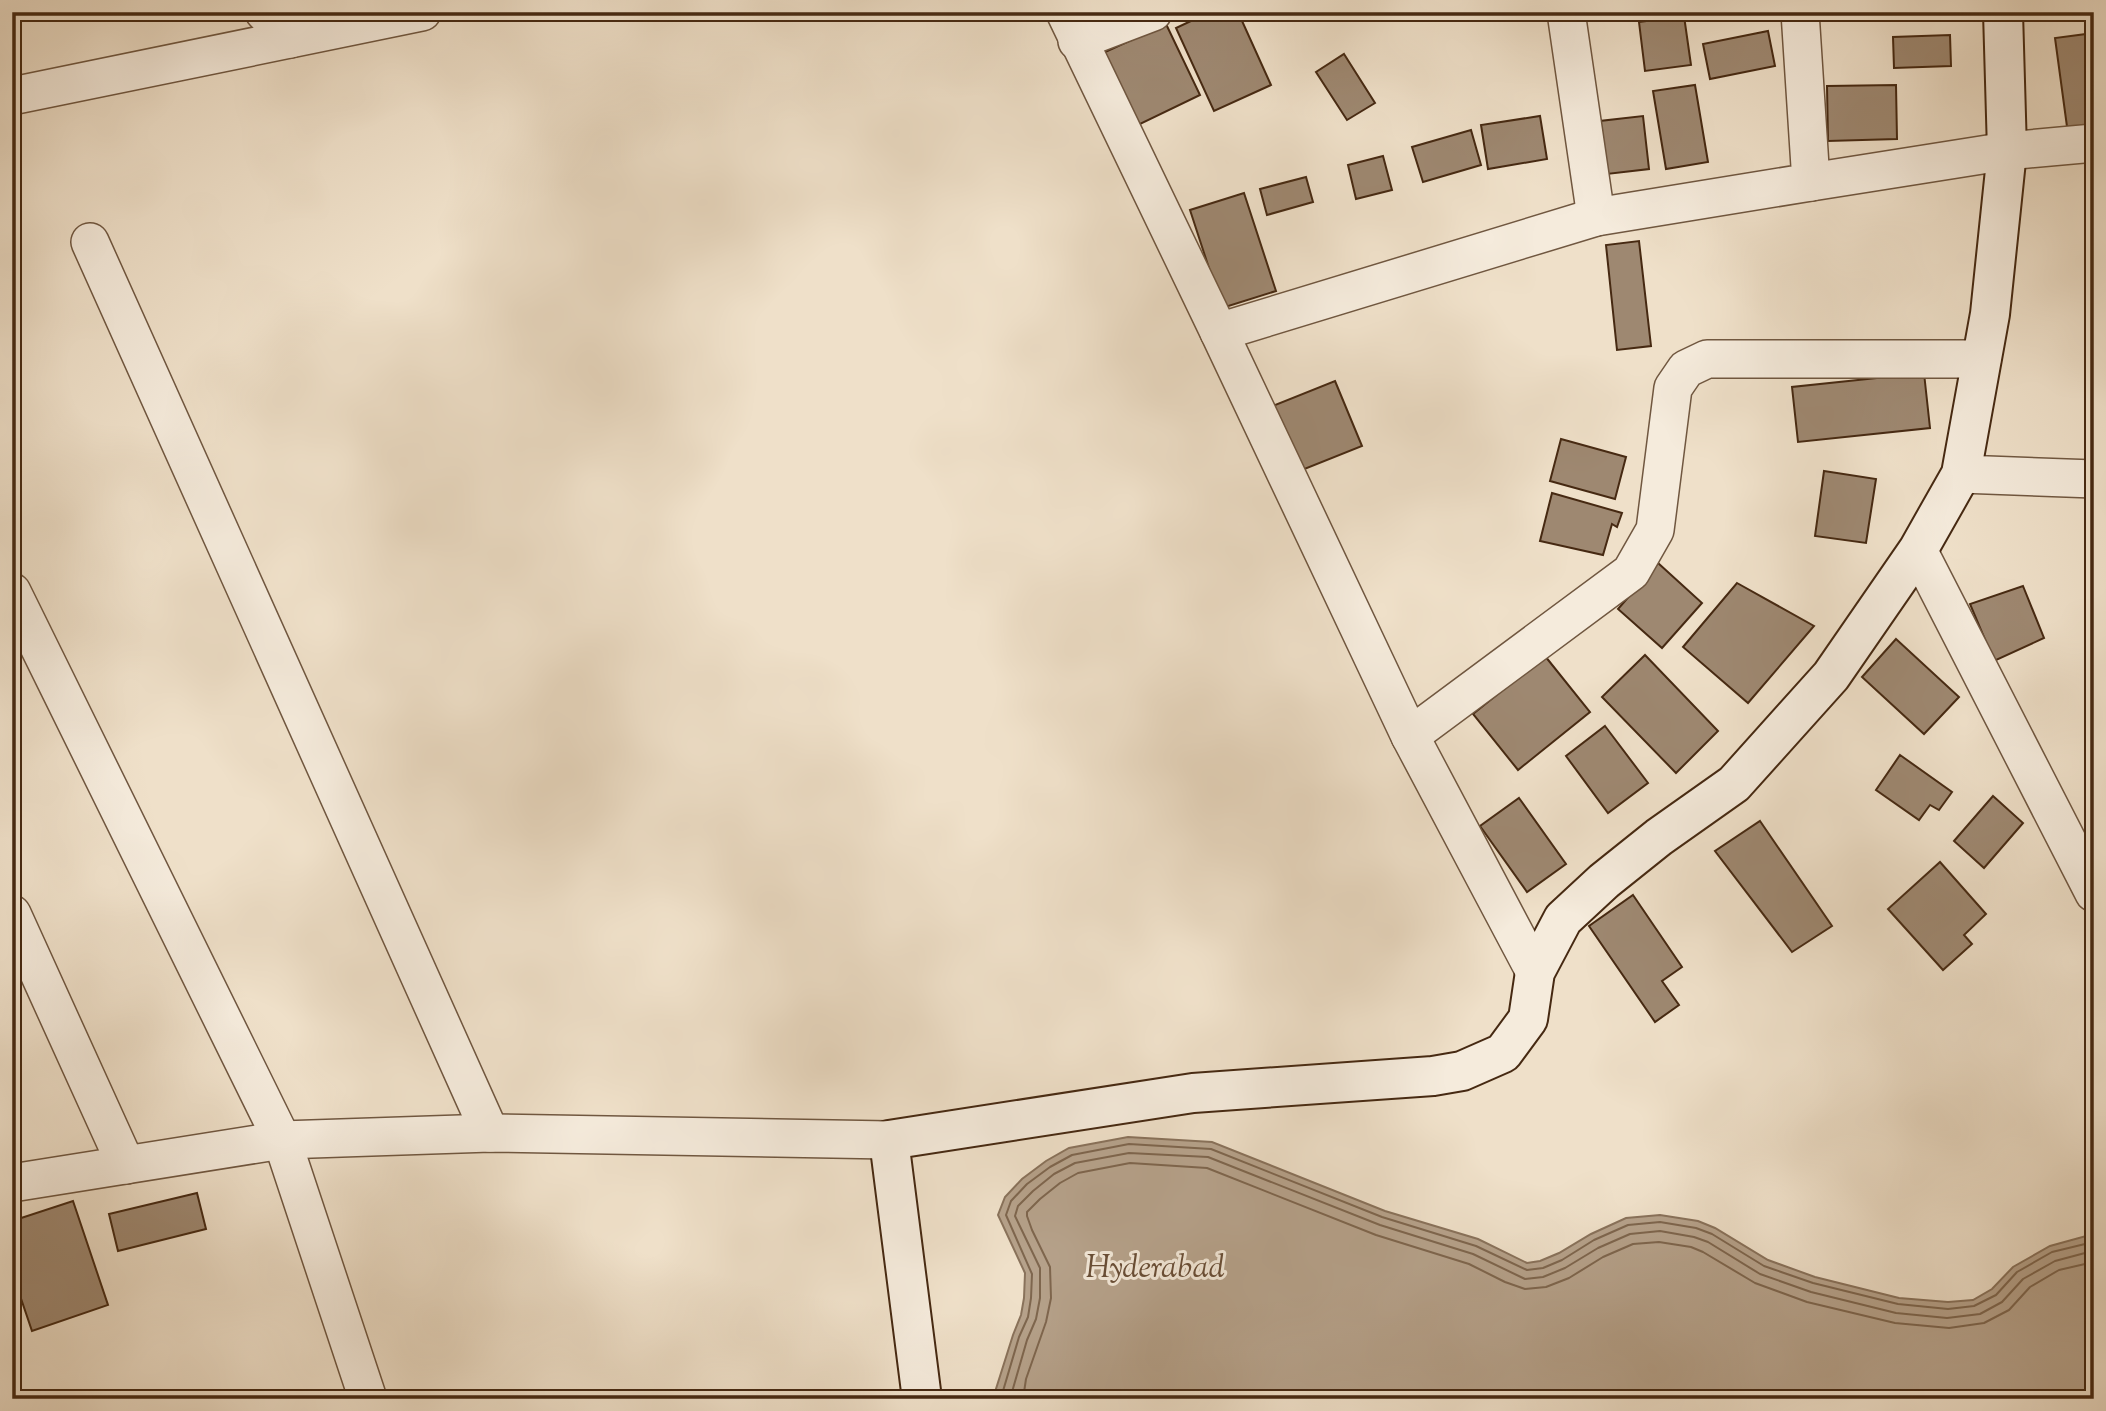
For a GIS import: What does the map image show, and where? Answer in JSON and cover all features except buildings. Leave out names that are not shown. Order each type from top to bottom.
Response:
[{"type":"street","points":[[264,12],[290,39]]},
{"type":"street","points":[[12,96],[422,12]]},
{"type":"street","points":[[1153,12],[1071,27],[1410,736],[1535,972]]},
{"type":"street","points":[[1566,12],[1596,218]]},
{"type":"street","points":[[1800,12],[1811,182]]},
{"type":"street","points":[[12,1183],[282,1140],[490,1133],[889,1140],[1194,1093],[1357,1083],[1462,1071],[1503,1052],[1528,1018],[1535,972],[1563,919],[1604,881],[1660,836],[1734,784],[1830,676],[1919,550],[1961,474],[1990,314],[2007,151],[2003,12]]},
{"type":"street","points":[[1219,332],[1596,218],[2007,151],[2094,143]]},
{"type":"street","points":[[90,242],[490,1133]]},
{"type":"street","points":[[1410,736],[1631,572],[1655,530],[1673,388],[1686,369],[1707,359],[1982,359]]},
{"type":"street","points":[[1961,474],[2094,479]]},
{"type":"street","points":[[1919,550],[2094,893]]},
{"type":"street","points":[[12,592],[282,1140],[368,1399]]},
{"type":"street","points":[[12,914],[126,1166]]},
{"type":"street","points":[[889,1140],[914,1397]]},
{"type":"water","name":"Hyderabad","points":[[1128,1137],[1212,1142],[1385,1211],[1478,1239],[1527,1263],[1559,1253],[1626,1218],[1660,1215],[1698,1221],[1715,1228],[1768,1260],[1815,1277],[1899,1298],[1948,1302],[1973,1300],[1992,1289],[2013,1267],[2050,1246],[2086,1236],[2094,1239],[2094,1399],[997,1399],[995,1392],[1021,1315],[1025,1273],[998,1215],[1005,1197],[1022,1179],[1069,1148]]}]
